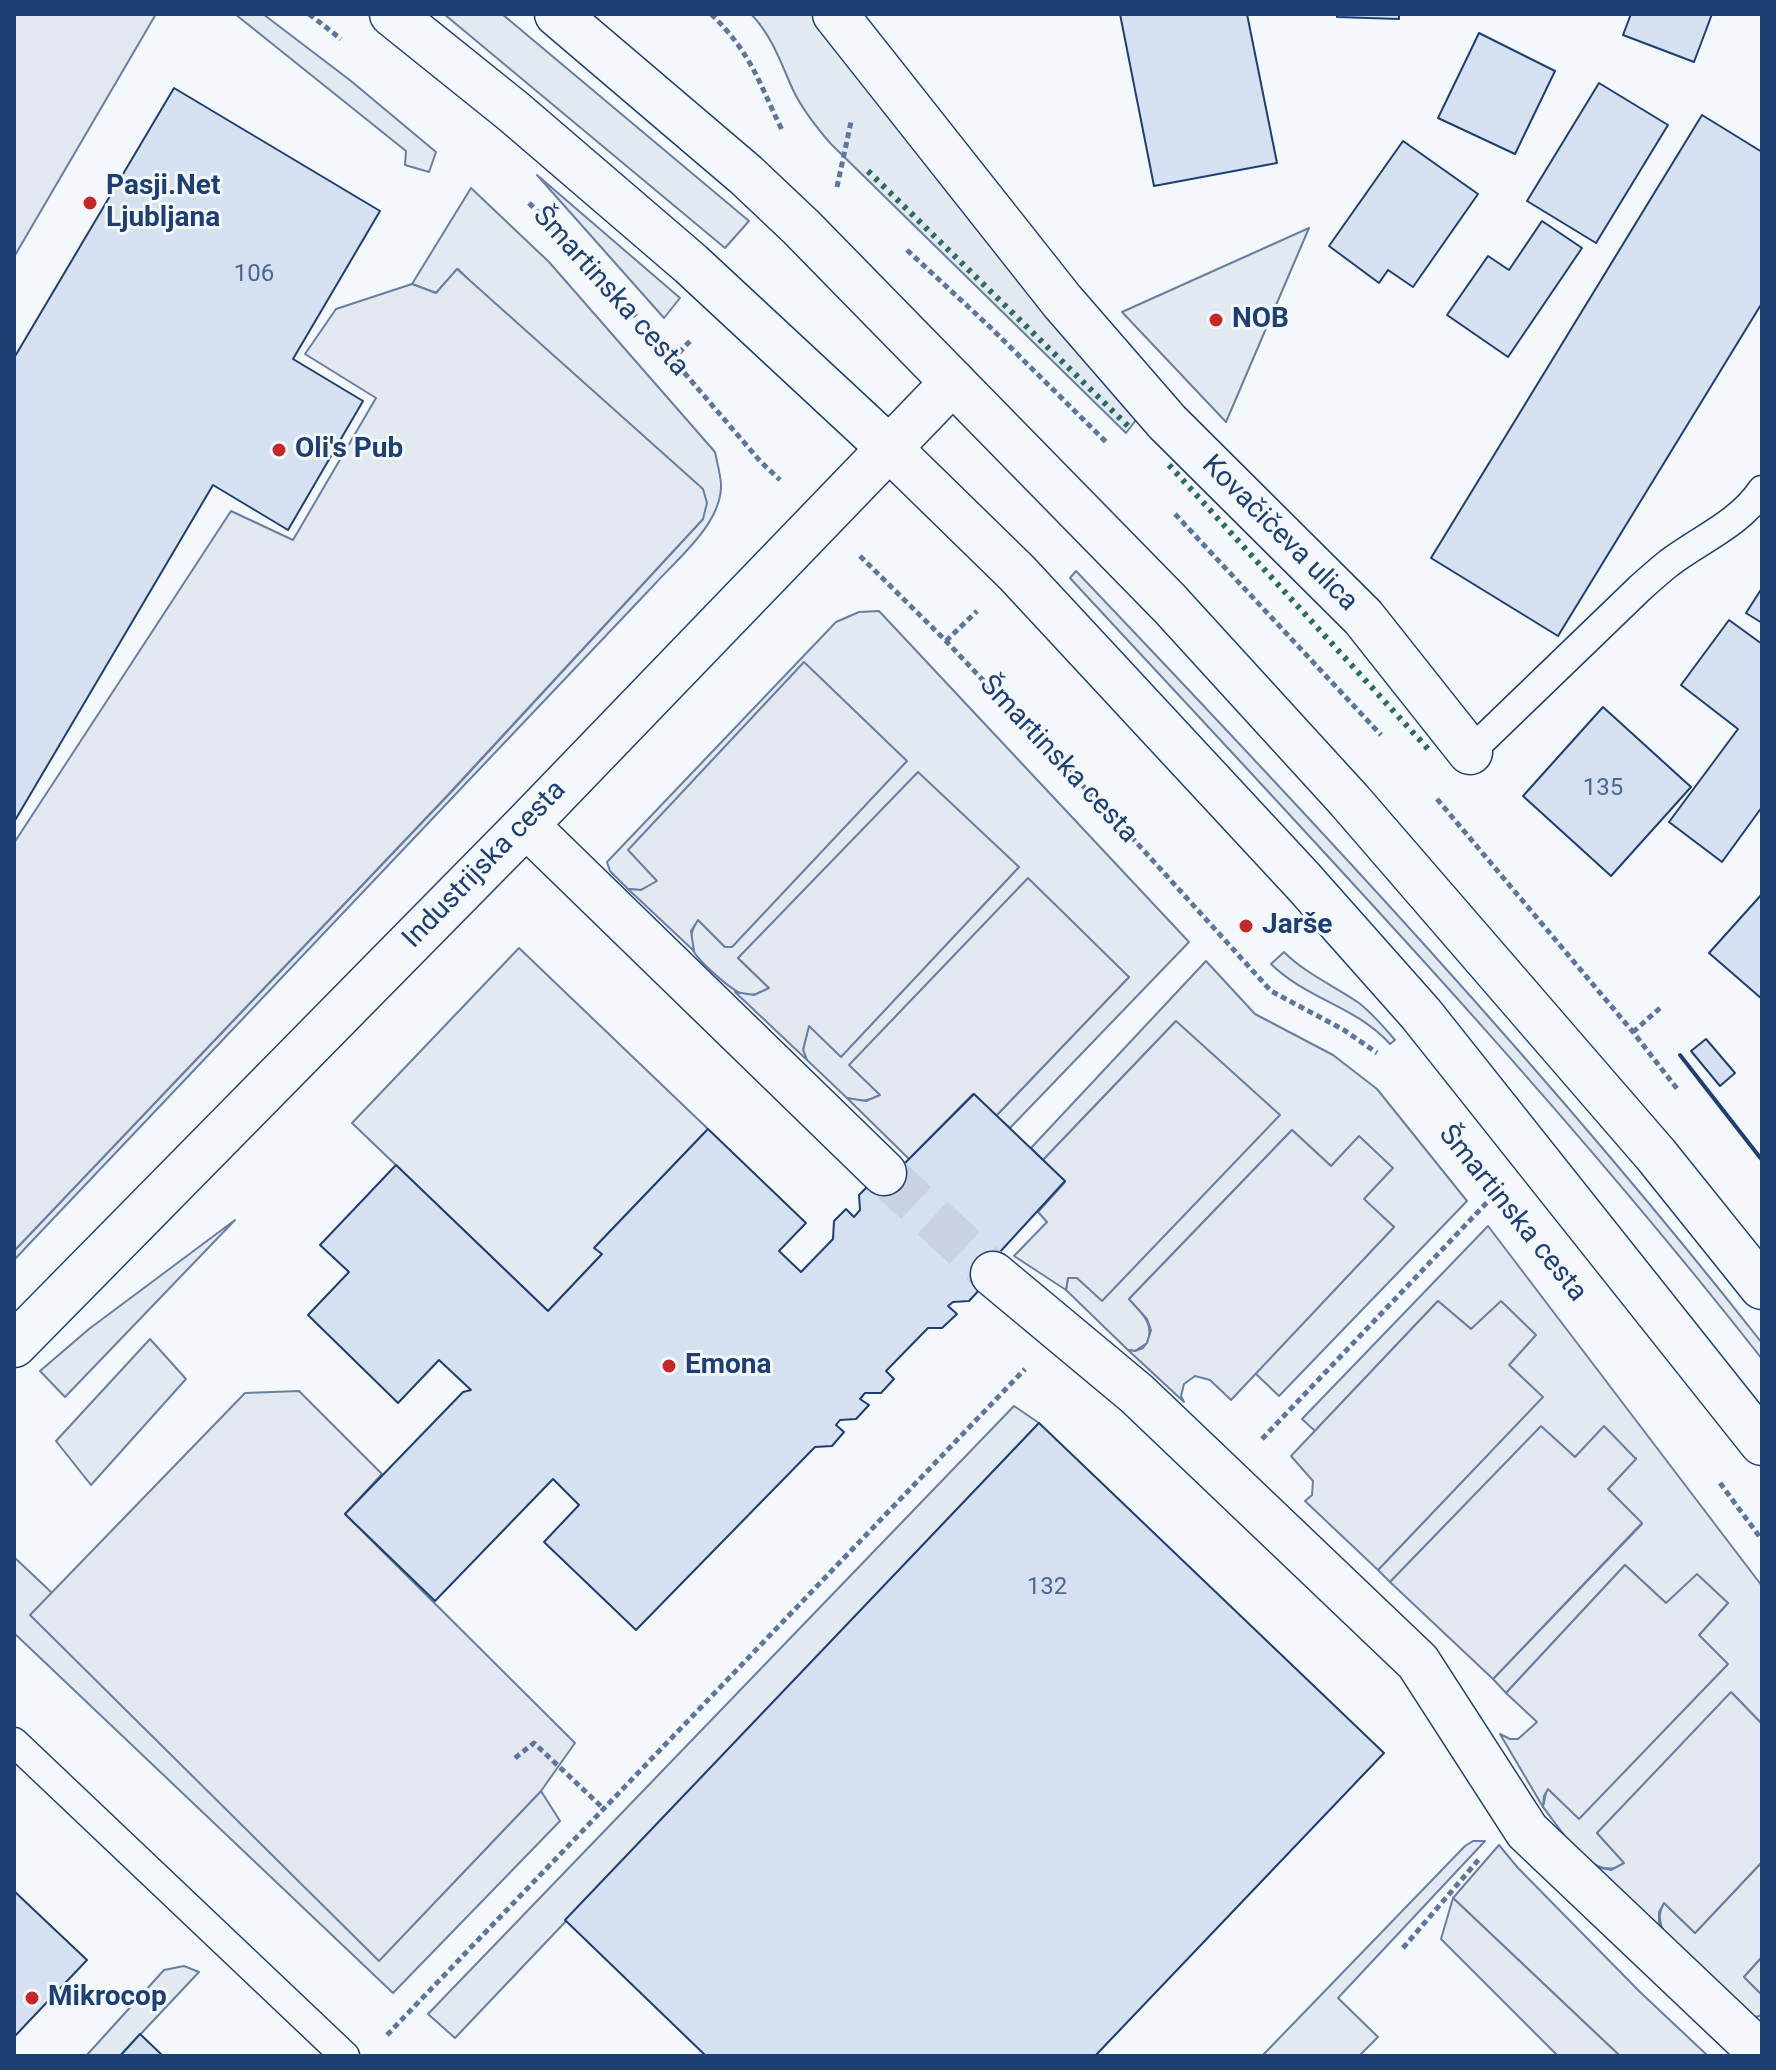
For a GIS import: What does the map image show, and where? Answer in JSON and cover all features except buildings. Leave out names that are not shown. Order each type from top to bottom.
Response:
[{"type":"street","name":"Šmartinska cesta","points":[[392,14],[618,200],[890,449],[1017,573],[1411,1002],[1762,1443]]},
{"type":"street","points":[[557,14],[746,175],[1170,604],[1349,800],[1656,1155],[1762,1287]]},
{"type":"street","name":"Kovačičeva ulica","points":[[835,14],[1062,301],[1167,422],[1363,617],[1470,752]]},
{"type":"street","name":"Industrijska cesta","points":[[14,1345],[526,825],[953,382]]},
{"type":"street","points":[[526,825],[884,1173]]},
{"type":"street","points":[[993,1274],[1137,1394],[1418,1662],[1527,1831],[1762,2054]]},
{"type":"lane","name":"Kovačičeva ulica","points":[[1470,752],[1640,588],[1670,562],[1718,533],[1754,502],[1762,490]]},
{"type":"lane","points":[[14,1742],[345,2056]]},
{"type":"path","points":[[309,14],[345,42]]},
{"type":"path","name":"Šmartinska cesta","points":[[521,195],[621,299],[760,461],[884,577],[968,663],[1271,991],[1344,1030],[1384,1059]]},
{"type":"path","points":[[1633,1032],[1660,1008]]},
{"type":"path","name":"Šmartinska cesta","points":[[1486,1181],[1505,1205]]},
{"type":"path","points":[[1225,1478],[1496,1194]]},
{"type":"path","points":[[378,2045],[1061,1331]]},
{"type":"path","points":[[1711,1471],[1762,1540]]},
{"type":"path","points":[[515,1758],[534,1743],[604,1809]]},
{"type":"path","points":[[1403,1948],[1517,1815]]},
{"type":"shaded area","points":[[14,14],[156,14],[14,257]]},
{"type":"shaded area","points":[[235,14],[263,14],[351,81],[436,152],[429,172],[405,165],[406,151]]},
{"type":"shaded area","points":[[444,14],[502,14],[749,221],[725,248]]},
{"type":"shaded area","points":[[751,14],[812,14],[1136,420],[1126,433],[831,144],[802,106],[771,41]]},
{"type":"shaded area","points":[[537,175],[680,298],[664,318]]},
{"type":"shaded area","points":[[471,188],[549,262],[715,452],[721,483],[715,512],[686,552],[14,1260],[14,1251],[454,789],[703,519],[458,269],[436,293],[412,284]]},
{"type":"shaded area","points":[[1309,228],[1226,422],[1122,312]]},
{"type":"shaded area","points":[[457,269],[703,489],[707,503],[703,519],[445,798],[14,1251],[14,843],[231,511],[293,540],[376,398],[305,354],[336,309],[412,284],[436,293]]},
{"type":"shaded area","points":[[1076,571],[1341,853],[1514,1045],[1762,1343],[1762,1359],[1680,1257],[1511,1059],[1070,578]]},
{"type":"shaded area","points":[[879,611],[1189,942],[1010,1128],[996,1116],[1129,977],[850,1065],[881,1095],[868,1100],[847,1098],[807,1060],[803,1050],[809,1025],[841,1056],[1019,867],[738,958],[769,988],[745,995],[725,983],[696,955],[691,938],[698,920],[725,947],[629,850],[658,881],[641,890],[628,889],[610,871],[607,862],[836,622],[859,612]]},
{"type":"shaded area","points":[[804,662],[907,761],[732,947],[725,947],[698,920],[691,931],[694,951],[628,889],[641,890],[657,881],[628,850]]},
{"type":"shaded area","points":[[918,772],[1019,867],[841,1057],[809,1026],[803,1050],[807,1060],[735,992],[754,995],[769,988],[738,958]]},
{"type":"shaded area","points":[[1028,878],[1129,977],[996,1116],[973,1094],[909,1159],[847,1098],[866,1101],[880,1095],[849,1065]]},
{"type":"shaded area","points":[[519,948],[708,1129],[595,1247],[602,1254],[548,1311],[352,1123]]},
{"type":"shaded area","points":[[1284,952],[1359,1003],[1395,1040],[1390,1044],[1361,1020],[1285,976],[1271,964]]},
{"type":"shaded area","points":[[1206,961],[1255,1014],[1333,1055],[1377,1089],[1467,1201],[1279,1396],[1255,1373],[1394,1227],[1363,1199],[1392,1168],[1331,1166],[1292,1130],[1129,1299],[1146,1319],[1149,1330],[1147,1343],[1135,1351],[1128,1350],[1066,1290],[1068,1278],[1077,1278],[1103,1300],[1176,1021],[1043,1160],[1031,1148]]},
{"type":"shaded area","points":[[1176,1021],[1280,1115],[1102,1301],[1077,1278],[1068,1278],[1066,1290],[1014,1256],[1047,1222],[1038,1212],[1065,1182],[1043,1160]]},
{"type":"shaded area","points":[[1292,1130],[1331,1166],[1359,1136],[1393,1168],[1364,1199],[1394,1227],[1231,1400],[1210,1380],[1195,1376],[1184,1384],[1181,1396],[1184,1402],[1128,1350],[1143,1348],[1151,1330],[1147,1319],[1129,1299]]},
{"type":"shaded area","points":[[235,1220],[65,1397],[40,1371],[89,1329]]},
{"type":"shaded area","points":[[1488,1226],[1762,1586],[1762,1724],[1732,1693],[1597,1833],[1625,1863],[1613,1868],[1590,1861],[1568,1840],[1543,1807],[1547,1788],[1579,1818],[1727,1665],[1699,1635],[1728,1603],[1667,1604],[1625,1565],[1506,1693],[1493,1679],[1642,1524],[1608,1489],[1636,1458],[1575,1457],[1541,1427],[1390,1582],[1378,1570],[1542,1397],[1509,1365],[1535,1335],[1471,1329],[1438,1301],[1315,1431],[1302,1419]]},
{"type":"shaded area","points":[[1438,1301],[1471,1329],[1501,1301],[1536,1335],[1509,1365],[1543,1397],[1378,1570],[1305,1501],[1312,1495],[1313,1481],[1291,1456]]},
{"type":"shaded area","points":[[150,1339],[186,1379],[91,1485],[56,1441]]},
{"type":"shaded area","points":[[299,1391],[382,1474],[345,1514],[575,1743],[541,1791],[379,1961],[30,1615],[245,1393]]},
{"type":"shaded area","points":[[1014,1406],[1039,1423],[455,2038],[428,2014]]},
{"type":"shaded area","points":[[1541,1426],[1575,1457],[1604,1426],[1636,1459],[1608,1489],[1642,1523],[1493,1679],[1390,1582]]},
{"type":"shaded area","points":[[14,1557],[52,1593],[31,1615],[379,1960],[541,1791],[560,1821],[393,1993],[14,1633]]},
{"type":"shaded area","points":[[1625,1565],[1666,1603],[1697,1574],[1728,1603],[1699,1635],[1728,1664],[1579,1819],[1548,1789],[1543,1807],[1500,1734],[1518,1739],[1537,1722],[1506,1693]]},
{"type":"shaded area","points":[[1731,1692],[1762,1724],[1762,1862],[1695,1933],[1664,1903],[1659,1912],[1659,1922],[1664,1932],[1596,1867],[1611,1870],[1624,1863],[1597,1833]]},
{"type":"shaded area","points":[[1473,1841],[1485,1841],[1338,1998],[1378,2037],[1359,2056],[1262,2056],[1465,1846]]},
{"type":"shaded area","points":[[1499,1845],[1640,1992],[1708,2056],[1620,2056],[1453,1898]]},
{"type":"shaded area","points":[[1762,1862],[1762,1957],[1744,1977],[1762,1995],[1762,2015],[1756,2017],[1751,2016],[1664,1932],[1660,1918],[1664,1903],[1695,1933]]},
{"type":"shaded area","points":[[1453,1898],[1620,2056],[1558,2056],[1441,1939]]},
{"type":"shaded area","points":[[1762,1957],[1762,1995],[1744,1977]]},
{"type":"shaded area","points":[[184,1966],[199,1972],[120,2056],[86,2056],[164,1970]]},
{"type":"tunnel","points":[[884,1173],[993,1274]]},
{"type":"hedge","points":[[868,171],[1129,427]]},
{"type":"hedge","points":[[1169,465],[1429,750]]},
{"type":"wall","points":[[1680,1055],[1762,1160]]},
{"type":"place","name":"Pasji.Net Ljubljana","points":[[90,203]]},
{"type":"place","name":"NOB","points":[[1216,320]]},
{"type":"place","name":"Oli's Pub","points":[[279,450]]},
{"type":"place","name":"Jarše","points":[[1246,926]]},
{"type":"place","name":"Emona","points":[[669,1366]]},
{"type":"place","name":"Mikrocop","points":[[32,1998]]}]
